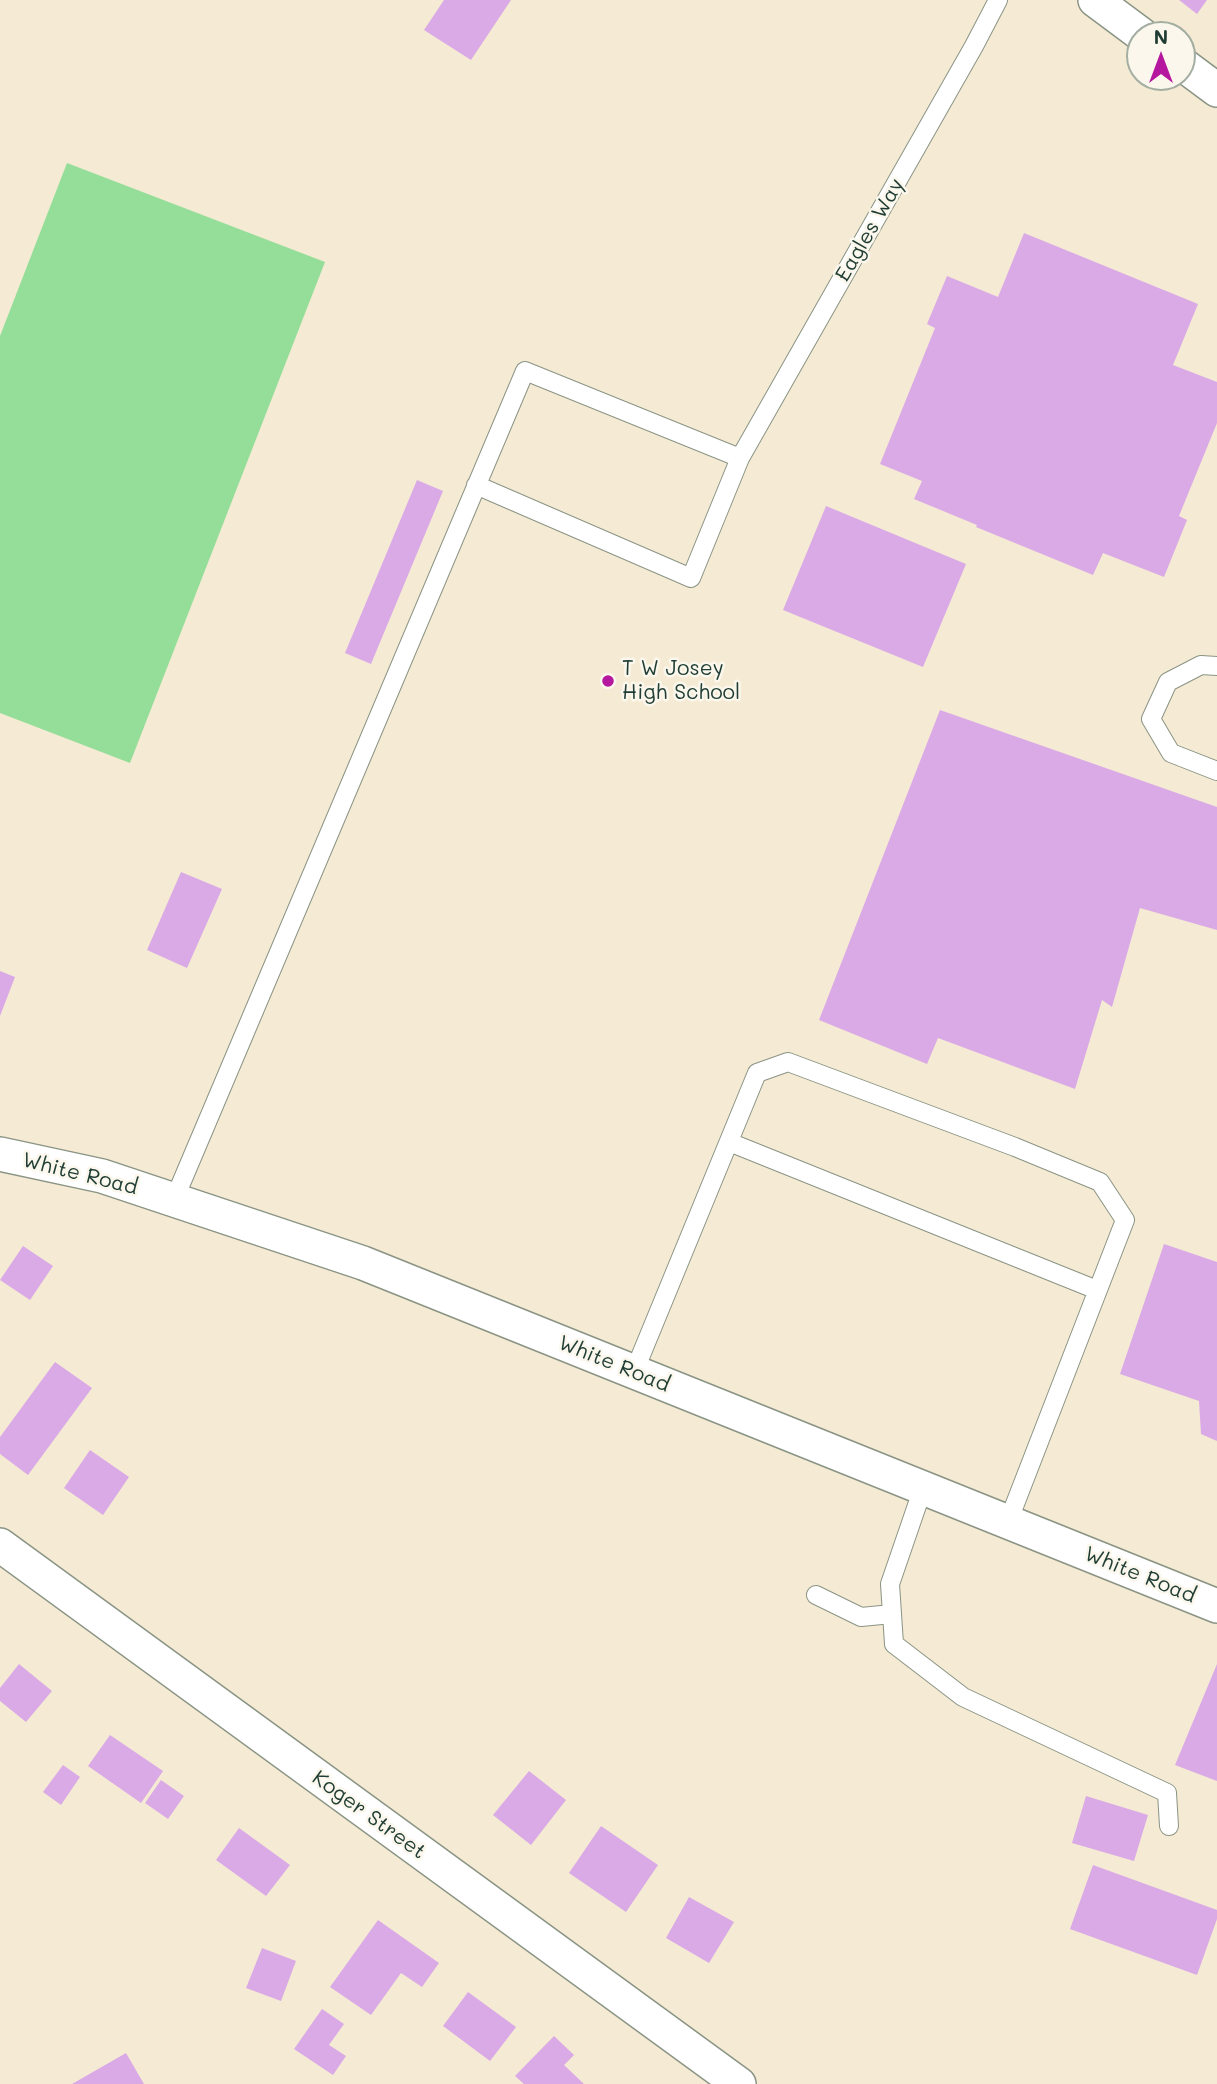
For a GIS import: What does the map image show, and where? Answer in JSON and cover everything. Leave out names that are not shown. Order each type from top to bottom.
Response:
[{"type":"street","points":[[1095,0],[1126,23]]},
{"type":"street","name":"White Road","points":[[0,1154],[102,1177],[363,1263],[1217,1606]]},
{"type":"street","name":"Koger Street","points":[[0,1545],[738,2084]]},
{"type":"lane","name":"Eagles Way","points":[[477,485],[691,578],[740,458],[998,0]]},
{"type":"lane","points":[[174,1200],[525,372],[740,458]]},
{"type":"lane","points":[[1217,666],[1201,666],[1168,682],[1151,719],[1171,753],[1217,771]]},
{"type":"lane","points":[[634,1372],[757,1073],[788,1062],[1015,1147],[1100,1182],[1125,1220],[1008,1522]]},
{"type":"lane","points":[[729,1142],[1097,1290]]},
{"type":"lane","points":[[923,1488],[890,1584],[894,1644],[963,1697],[1167,1793],[1169,1826]]},
{"type":"lane","points":[[816,1595],[861,1617],[892,1614]]},
{"type":"green space","points":[[67,163],[325,262],[130,763],[0,713],[0,336]]},
{"type":"building","points":[[444,0],[511,0],[471,60],[424,30]]},
{"type":"building","points":[[1179,0],[1207,0],[1197,14]]},
{"type":"building","points":[[1024,233],[1198,304],[1173,365],[1217,382],[1217,423],[1179,516],[1187,520],[1164,577],[1103,553],[1093,575],[914,499],[922,481],[880,464],[935,328],[927,324],[947,276],[998,297]]},
{"type":"building","points":[[417,480],[443,491],[371,664],[345,653]]},
{"type":"building","points":[[826,506],[966,564],[923,667],[783,610]]},
{"type":"building","points":[[940,710],[1217,807],[1217,930],[1140,908],[1112,1007],[1102,1000],[1075,1089],[938,1038],[927,1064],[819,1020]]},
{"type":"building","points":[[181,872],[222,889],[187,968],[147,950]]},
{"type":"building","points":[[0,971],[15,977],[0,1016]]},
{"type":"building","points":[[1164,1244],[1217,1262],[1217,1441],[1201,1434],[1199,1401],[1120,1374]]},
{"type":"building","points":[[23,1246],[53,1266],[30,1300],[0,1280]]},
{"type":"building","points":[[55,1362],[92,1388],[28,1475],[0,1454],[0,1437]]},
{"type":"building","points":[[90,1450],[129,1477],[103,1515],[64,1488]]},
{"type":"building","points":[[19,1664],[52,1691],[26,1722],[0,1701],[0,1688]]},
{"type":"building","points":[[1217,1664],[1217,1781],[1175,1765]]},
{"type":"building","points":[[110,1735],[163,1771],[141,1803],[88,1766]]},
{"type":"building","points":[[63,1765],[80,1777],[61,1805],[43,1792]]},
{"type":"building","points":[[529,1771],[566,1800],[531,1845],[493,1815]]},
{"type":"building","points":[[161,1780],[184,1796],[168,1819],[145,1803]]},
{"type":"building","points":[[1086,1796],[1148,1815],[1134,1861],[1072,1843]]},
{"type":"building","points":[[601,1826],[658,1865],[626,1912],[569,1873]]},
{"type":"building","points":[[239,1828],[290,1865],[266,1896],[216,1860]]},
{"type":"building","points":[[1093,1865],[1217,1910],[1217,1919],[1197,1975],[1070,1929]]},
{"type":"building","points":[[689,1897],[734,1922],[709,1963],[666,1938]]},
{"type":"building","points":[[378,1920],[439,1963],[422,1987],[401,1973],[371,2015],[330,1987]]},
{"type":"building","points":[[262,1948],[296,1961],[281,2001],[246,1988]]},
{"type":"building","points":[[468,1992],[516,2027],[490,2061],[443,2026]]},
{"type":"building","points":[[322,2009],[344,2024],[329,2045],[346,2056],[333,2075],[294,2049]]},
{"type":"building","points":[[554,2036],[574,2055],[564,2065],[584,2084],[524,2084],[515,2076]]},
{"type":"building","points":[[126,2053],[144,2084],[72,2084]]},
{"type":"place","name":"T W Josey High School","points":[[608,681]]}]
